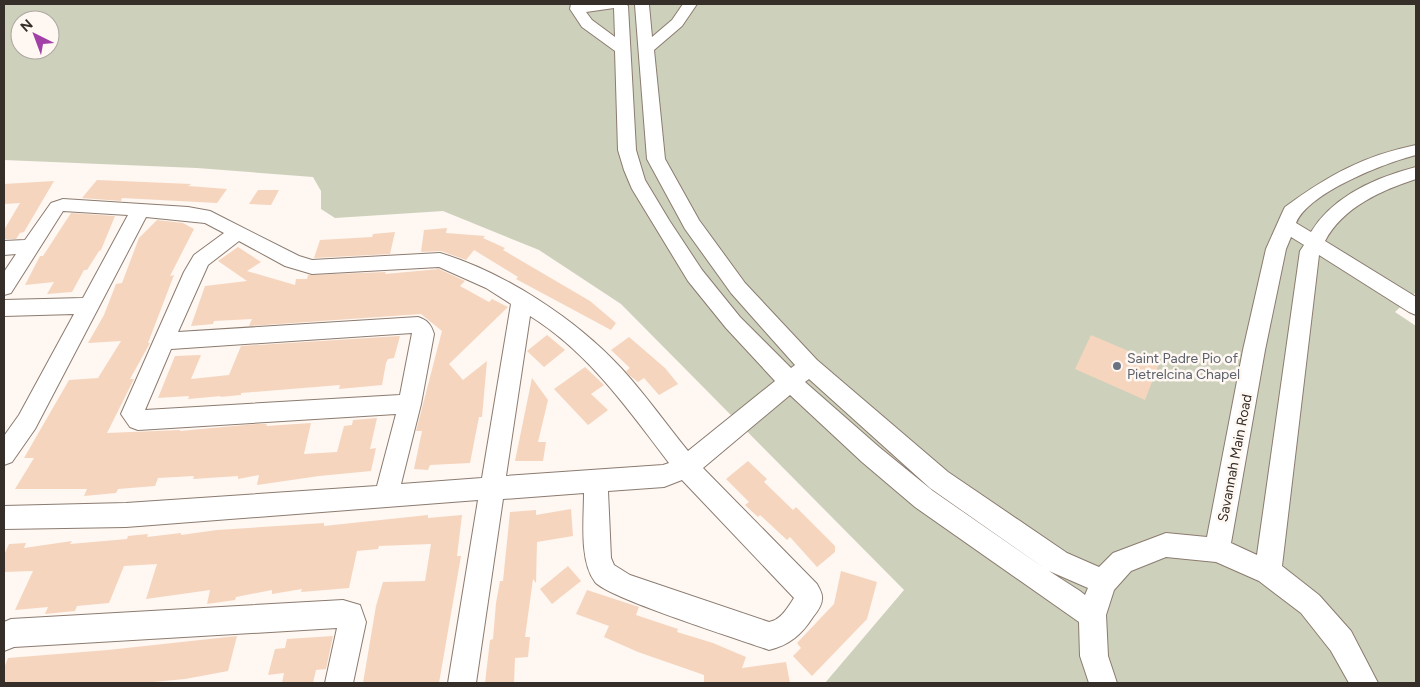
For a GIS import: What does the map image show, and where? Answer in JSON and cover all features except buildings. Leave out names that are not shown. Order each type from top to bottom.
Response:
[{"type":"street","points":[[622,49],[581,18],[577,6],[643,4],[656,159],[692,224],[738,288],[810,366],[940,480],[1058,562],[1103,582]]},
{"type":"street","points":[[647,48],[669,31],[685,13],[690,4]]},
{"type":"street","points":[[617,5],[622,49],[627,150],[630,167],[679,254],[708,293],[790,382],[880,464],[926,500],[1092,615]]},
{"type":"street","points":[[623,79],[650,77]]},
{"type":"street","name":"Savannah Main Road","points":[[1217,550],[1254,350],[1276,249],[1292,211],[1350,172],[1384,158],[1416,150]]},
{"type":"street","points":[[1268,572],[1310,251],[1327,222],[1354,200],[1393,180],[1416,173]]},
{"type":"street","points":[[4,288],[57,207],[60,206],[188,213],[210,217],[292,261],[312,267],[440,260],[493,283],[522,300],[545,315],[585,348],[613,374],[686,467],[808,593],[809,600],[787,630],[778,636],[769,636],[623,585],[605,574],[598,560],[596,481]]},
{"type":"street","points":[[4,455],[27,422],[140,210]]},
{"type":"street","points":[[1286,225],[1416,307]]},
{"type":"street","points":[[238,232],[202,260],[194,272],[132,414],[138,420],[410,404]]},
{"type":"street","points":[[4,248],[31,247]]},
{"type":"street","points":[[462,683],[491,488],[522,300]]},
{"type":"street","points":[[4,308],[89,306]]},
{"type":"street","points":[[164,341],[418,325],[422,329],[423,334],[410,404],[386,496]]},
{"type":"street","points":[[4,518],[126,515],[664,476],[686,467],[810,366]]},
{"type":"street","points":[[1103,683],[1094,656],[1092,615],[1103,582],[1122,562],[1166,545],[1217,550],[1268,572],[1310,604],[1341,641],[1364,683]]},
{"type":"street","points":[[4,636],[11,633],[343,614],[350,616],[352,622],[339,683]]},
{"type":"green space","points":[[4,4],[1416,4],[1415,293],[1395,312],[1416,326],[1416,683],[825,683],[904,590],[621,304],[539,250],[443,211],[335,218],[321,209],[321,191],[313,177],[197,168],[4,160]]},
{"type":"place","name":"Saint Padre Pio of Pietrelcina Chapel","points":[[1117,366]]}]
